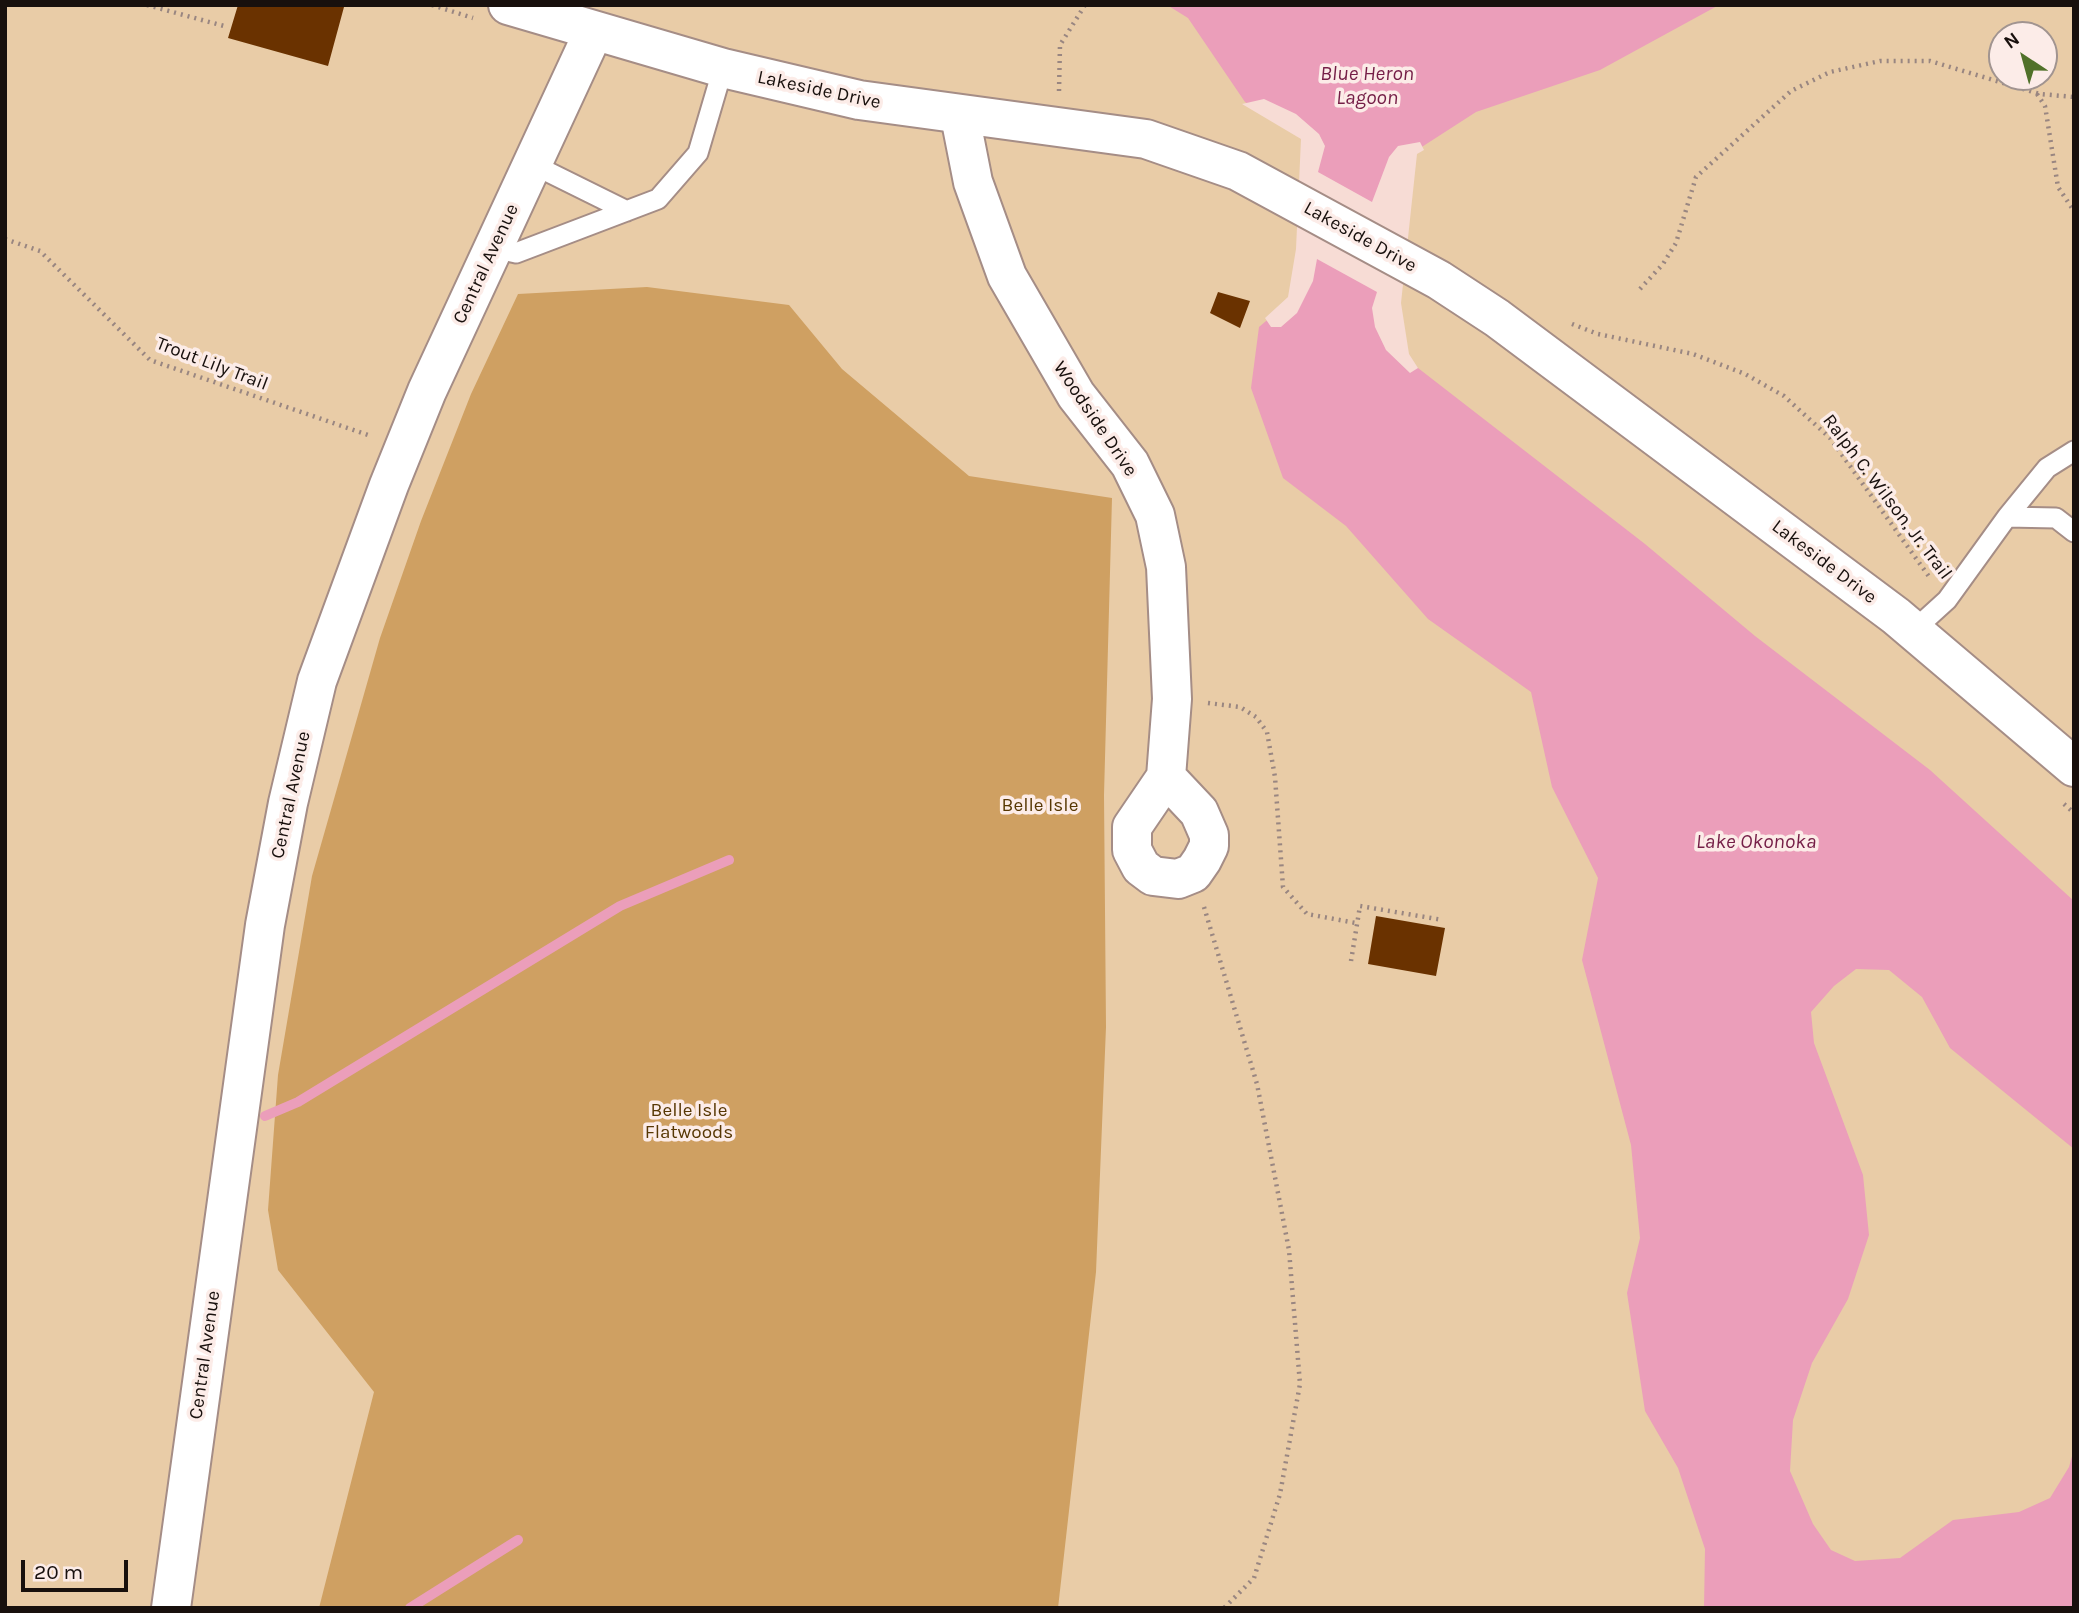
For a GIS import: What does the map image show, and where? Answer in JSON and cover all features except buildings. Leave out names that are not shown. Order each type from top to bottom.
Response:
[{"type":"street","name":"Lakeside Drive","points":[[508,5],[593,33],[723,68],[859,100],[960,116],[1146,139],[1238,171],[1439,280],[1497,318],[1914,630],[2074,767]]},
{"type":"street","name":"Central Avenue","points":[[171,1608],[263,939],[288,803],[317,681],[404,447],[593,33]]},
{"type":"street","name":"Woodside Drive","points":[[960,116],[973,182],[1007,276],[1076,395],[1130,464],[1155,515],[1166,567],[1172,699],[1166,777],[1132,827],[1132,850],[1141,867],[1153,876],[1178,879],[1193,873]]},
{"type":"street","points":[[1166,777],[1199,812],[1209,835],[1209,846],[1193,873]]},
{"type":"lane","points":[[493,248],[516,253],[658,200],[698,153],[723,68]]},
{"type":"lane","points":[[533,164],[626,211]]},
{"type":"lane","points":[[1914,630],[1947,600],[2007,517],[2047,468],[2074,451]]},
{"type":"lane","points":[[2007,517],[2056,518],[2074,532]]},
{"type":"path","points":[[147,5],[223,26]]},
{"type":"path","points":[[1059,93],[1060,46],[1085,5]]},
{"type":"path","points":[[1640,289],[1663,264],[1676,243],[1696,177],[1791,91],[1830,72],[1880,61],[1930,61],[2037,93],[2074,97]]},
{"type":"path","points":[[2037,93],[2045,106],[2058,187],[2074,211]]},
{"type":"path","name":"Trout Lily Trail","points":[[5,239],[40,251],[149,360],[404,447]]},
{"type":"path","name":"Ralph C. Wilson, Jr. Trail","points":[[1565,320],[1598,334],[1693,355],[1745,374],[1784,396],[1830,439],[1947,600]]},
{"type":"path","points":[[1172,699],[1240,707],[1256,717],[1267,732],[1275,777],[1283,887],[1307,914],[1356,923]]},
{"type":"path","points":[[1193,873],[1256,1084],[1289,1250],[1300,1384],[1280,1494],[1254,1578],[1224,1608]]},
{"type":"path","points":[[1351,961],[1360,906],[1443,920]]},
{"type":"green space","name":"Belle Isle","points":[[5,5],[2074,5],[2074,1608],[5,1608]]},
{"type":"green space","name":"Belle Isle Flatwoods","points":[[647,287],[789,305],[842,369],[969,476],[1112,498],[1104,795],[1106,1027],[1096,1272],[1058,1608],[319,1608],[374,1392],[278,1270],[268,1210],[278,1075],[312,876],[380,638],[421,521],[471,394],[518,294]]},
{"type":"water","name":"Lake Okonoka","points":[[1167,5],[1719,5],[1600,70],[1476,112],[1414,152],[1397,303],[1406,355],[1418,368],[1645,544],[1755,636],[1930,770],[2074,901],[2074,1149],[1950,1048],[1922,997],[1889,970],[1856,969],[1834,986],[1811,1012],[1814,1043],[1863,1175],[1869,1235],[1848,1299],[1812,1363],[1793,1420],[1790,1471],[1813,1524],[1831,1550],[1855,1561],[1900,1558],[1953,1520],[2019,1512],[2050,1498],[2069,1467],[2074,1449],[2074,1608],[1704,1608],[1705,1549],[1678,1468],[1645,1411],[1627,1293],[1640,1238],[1631,1145],[1582,960],[1598,878],[1552,787],[1531,692],[1428,619],[1346,526],[1283,478],[1251,388],[1259,327],[1292,299],[1299,249],[1304,137],[1245,102],[1188,18]]},
{"type":"pier","points":[[1264,99],[1296,114],[1319,134],[1325,146],[1318,172],[1372,202],[1389,157],[1398,146],[1420,142],[1424,150],[1417,154],[1401,303],[1409,354],[1418,368],[1410,373],[1386,350],[1375,327],[1372,308],[1377,292],[1317,259],[1313,281],[1297,313],[1281,327],[1271,327],[1265,318],[1288,297],[1296,249],[1301,139],[1242,104]]},
{"type":"waterway","points":[[265,1116],[298,1102],[620,906],[729,860]]},
{"type":"waterway","points":[[410,1608],[518,1540]]},
{"type":"water label","name":"Blue Heron Lagoon","points":[[1367,86]]}]
